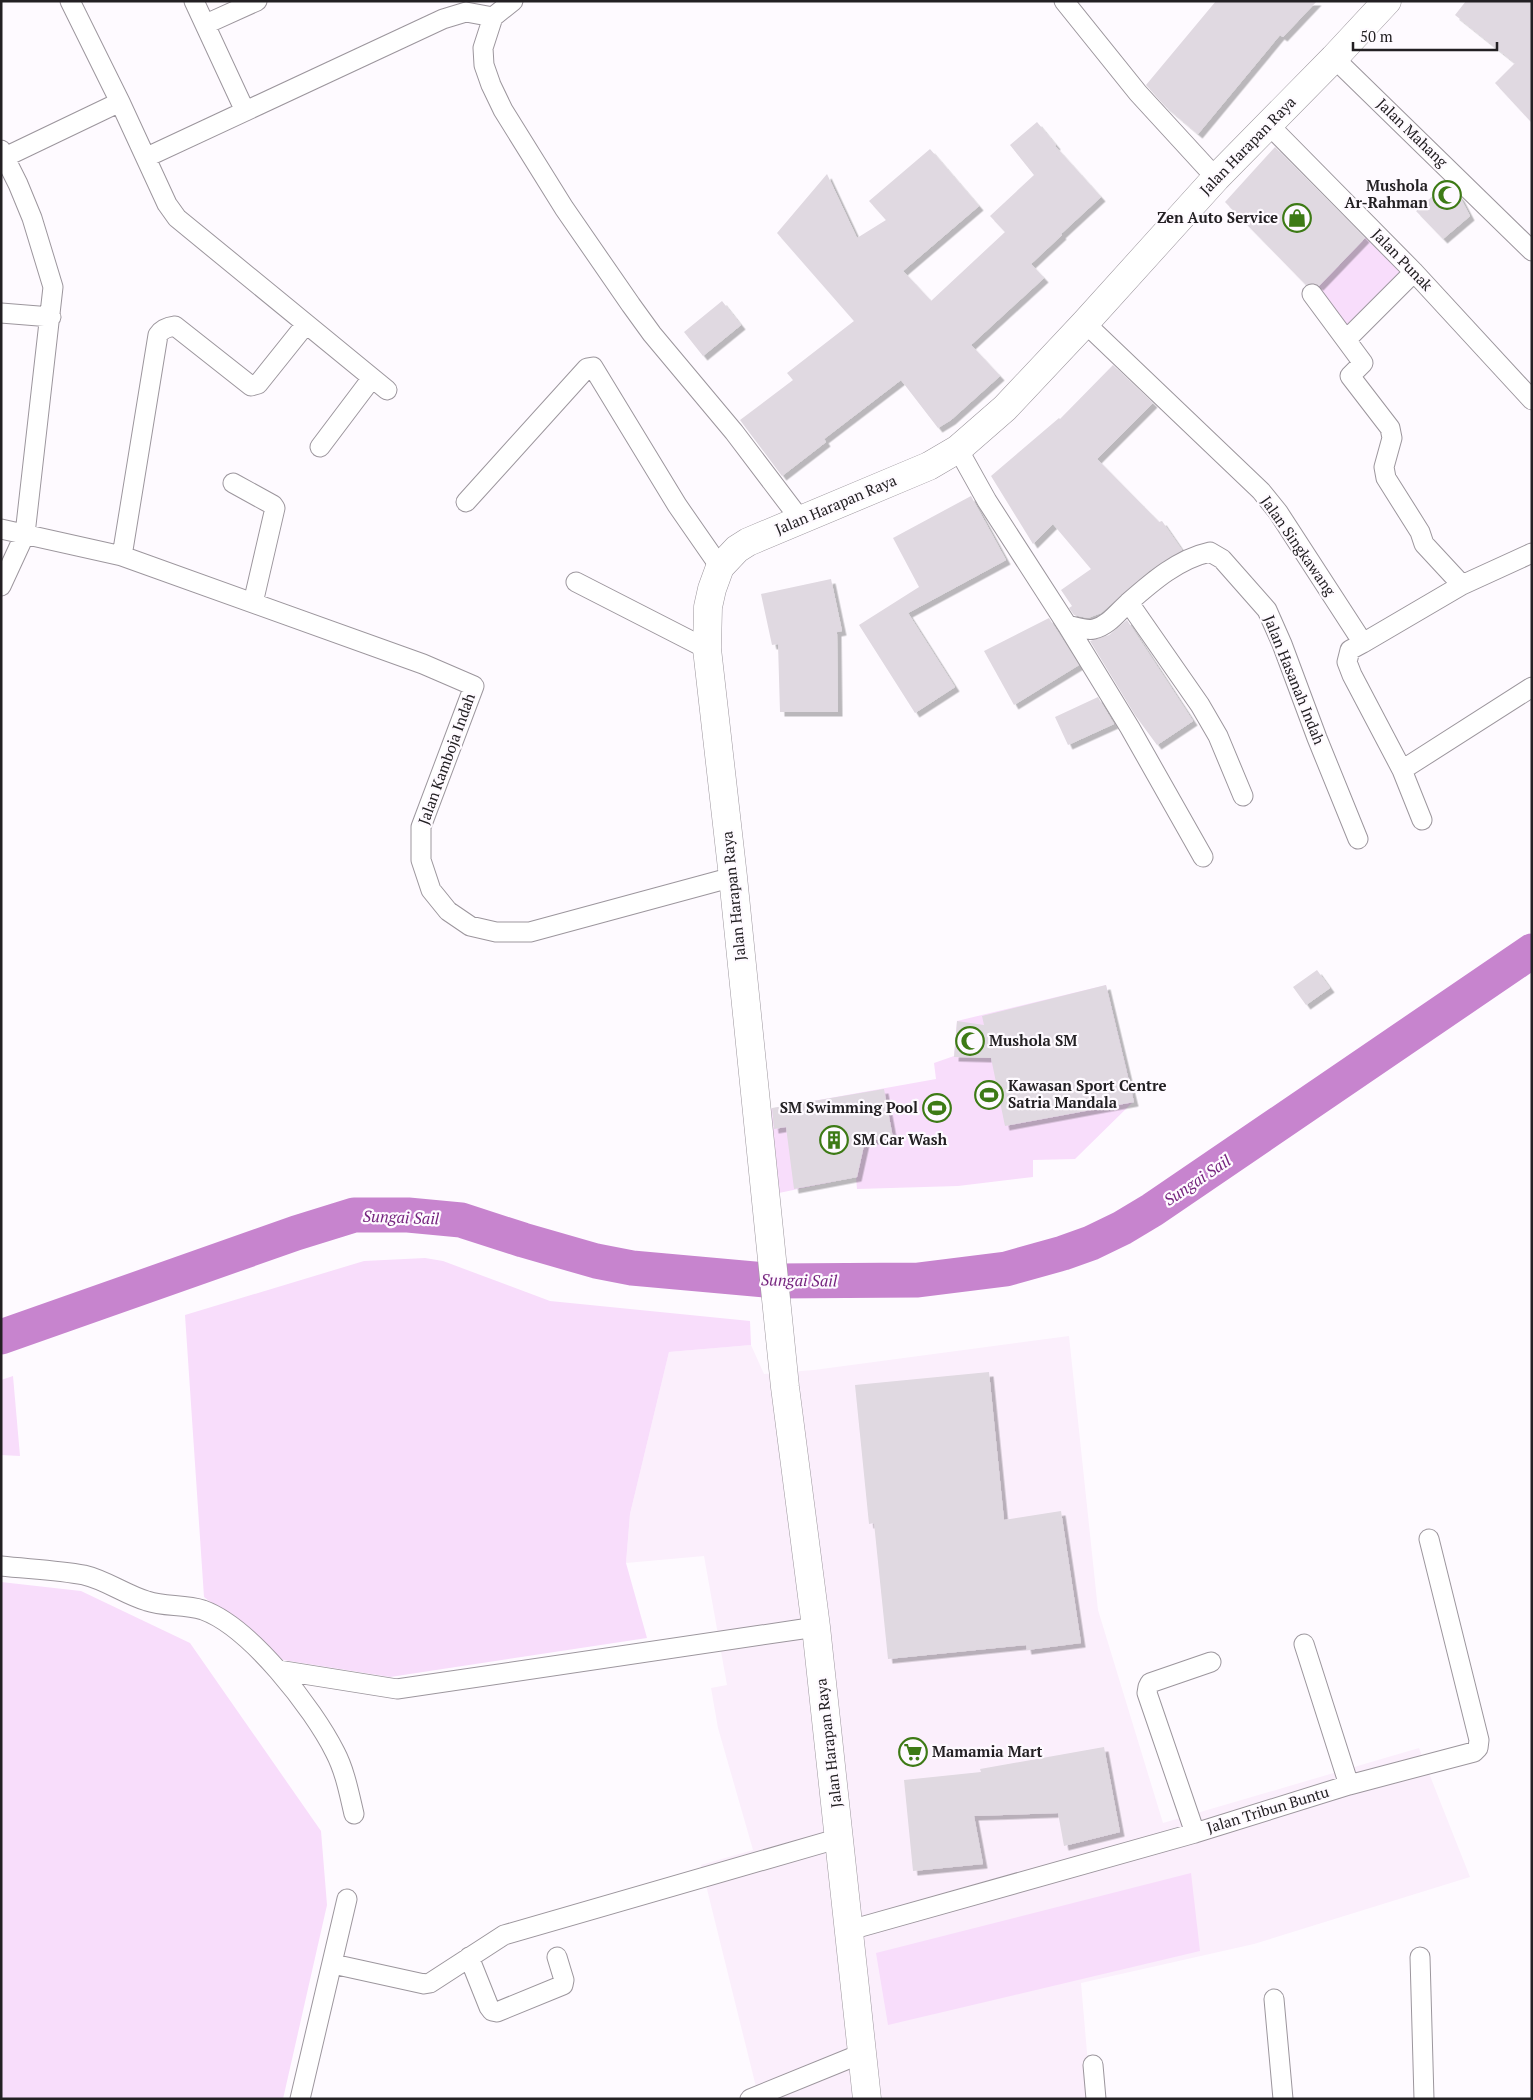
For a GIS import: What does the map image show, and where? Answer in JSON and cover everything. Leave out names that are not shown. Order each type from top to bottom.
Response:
[{"type":"main road","name":"Jalan Harapan Raya","points":[[867,2099],[816,1627],[785,1387],[707,649],[708,607],[712,589],[720,567],[748,542],[929,466],[958,449],[1005,408],[1216,178],[1387,1]]},
{"type":"street","points":[[70,1],[147,157],[167,204],[177,218],[387,390]]},
{"type":"street","points":[[194,1],[246,111]]},
{"type":"street","points":[[206,24],[257,1]]},
{"type":"street","points":[[513,1],[493,17],[483,48],[484,65],[503,110],[564,208],[652,334],[734,432],[800,519]]},
{"type":"street","points":[[1064,1],[1138,93],[1216,178]]},
{"type":"street","points":[[147,157],[443,19],[466,12],[493,17]]},
{"type":"street","name":"Jalan Mahang","points":[[1334,58],[1532,252]]},
{"type":"street","points":[[1,586],[25,534],[53,287],[32,218],[3,155],[120,102]]},
{"type":"street","name":"Jalan Punak","points":[[1268,124],[1414,272],[1532,400]]},
{"type":"street","points":[[1346,340],[1414,272]]},
{"type":"street","points":[[1312,294],[1363,363],[1350,376],[1390,428],[1392,438],[1384,467],[1386,478],[1420,532],[1424,544],[1462,585]]},
{"type":"street","points":[[1,313],[51,317]]},
{"type":"street","name":"Jalan Singkawang","points":[[1085,323],[1261,492],[1278,512],[1363,643]]},
{"type":"street","points":[[122,556],[158,336],[161,331],[175,326],[251,386],[255,386],[306,324]]},
{"type":"street","points":[[466,502],[587,368],[593,367],[677,505],[720,567]]},
{"type":"street","points":[[320,447],[372,378]]},
{"type":"street","points":[[958,449],[987,501],[1067,625],[1130,728],[1203,857]]},
{"type":"street","points":[[233,483],[273,505],[275,508],[253,603]]},
{"type":"street","name":"Jalan Kamboja Indah","points":[[1,529],[122,556],[423,664],[474,686],[421,827],[421,860],[431,890],[448,911],[470,926],[496,932],[530,932],[732,877]]},
{"type":"street","name":"Jalan Hasanah Indah","points":[[1067,625],[1087,630],[1095,629],[1117,615],[1179,563],[1210,552],[1222,559],[1267,610],[1358,839]]},
{"type":"street","points":[[1422,820],[1402,770],[1352,675],[1347,662],[1350,650],[1462,585],[1532,553]]},
{"type":"street","points":[[576,582],[707,649]]},
{"type":"street","points":[[1129,603],[1200,705],[1218,736],[1243,796]]},
{"type":"street","points":[[1402,770],[1532,687]]},
{"type":"street","name":"Jalan Tribun Buntu","points":[[850,1930],[1195,1833],[1348,1785],[1474,1752],[1480,1744],[1429,1539]]},
{"type":"street","points":[[1,1566],[86,1576],[148,1602],[178,1604],[204,1611],[224,1622],[246,1639],[278,1670],[318,1723],[336,1754],[354,1814]]},
{"type":"street","points":[[278,1670],[397,1689],[816,1627]]},
{"type":"street","points":[[1304,1644],[1348,1785]]},
{"type":"street","points":[[1195,1833],[1148,1693],[1148,1687],[1150,1683],[1211,1662]]},
{"type":"street","points":[[333,1964],[424,1984],[436,1980],[496,1938],[512,1932],[840,1838]]},
{"type":"street","points":[[300,2099],[348,1899]]},
{"type":"street","points":[[469,1957],[489,2007],[492,2011],[497,2012],[563,1985],[564,1980],[557,1957]]},
{"type":"street","points":[[1420,1957],[1424,2099]]},
{"type":"street","points":[[1274,1999],[1283,2099]]},
{"type":"street","points":[[750,2099],[863,2053]]},
{"type":"street","points":[[1093,2065],[1096,2099]]},
{"type":"shaded area","points":[[1370,233],[1405,271],[1346,328],[1313,292]]},
{"type":"shaded area","name":"Kawasan Sport Centre Satria Mandala","points":[[1106,985],[1134,1101],[1075,1159],[1033,1160],[1033,1177],[958,1186],[857,1189],[856,1177],[774,1194],[763,1110],[936,1079],[934,1063],[954,1056],[957,1021]]},
{"type":"shaded area","points":[[425,1258],[443,1261],[550,1301],[750,1321],[751,1345],[669,1352],[630,1514],[626,1563],[647,1638],[390,1677],[283,1660],[204,1597],[185,1315],[364,1261]]},
{"type":"shaded area","points":[[1069,1336],[1098,1610],[1163,1823],[1419,1748],[1470,1877],[1254,1944],[1081,1983],[1091,2099],[759,2099],[701,1865],[753,1850],[718,1728],[711,1688],[727,1685],[704,1556],[626,1563],[630,1514],[669,1352],[751,1345],[764,1374],[814,1370]]},
{"type":"shaded area","points":[[13,1376],[20,1456],[1,1455],[1,1380]]},
{"type":"shaded area","points":[[1,1582],[81,1591],[190,1643],[321,1831],[327,1905],[283,2099],[1,2099]]},
{"type":"shaded area","points":[[1191,1873],[1200,1951],[888,2025],[876,1953]]},
{"type":"building","points":[[1216,1],[1317,1],[1283,37],[1280,35],[1198,134],[1164,105],[1146,85]]},
{"type":"building","points":[[1466,1],[1532,1],[1532,123],[1495,83],[1515,63],[1455,15]]},
{"type":"building","points":[[1037,122],[1055,146],[1101,197],[1031,264],[1044,278],[971,345],[1000,376],[951,420],[938,428],[901,380],[824,439],[826,442],[782,476],[740,420],[793,380],[787,373],[854,321],[777,233],[827,174],[857,238],[886,220],[869,201],[930,149],[979,206],[903,271],[931,301],[1005,232],[990,216],[1034,175],[1010,145]]},
{"type":"building","name":"Zen Auto Service","points":[[1275,147],[1365,238],[1319,286],[1311,283],[1306,285],[1225,202]]},
{"type":"building","name":"Mushola Ar-Rahman","points":[[1447,183],[1460,197],[1470,216],[1443,239],[1416,211]]},
{"type":"building","points":[[722,301],[741,325],[703,356],[684,332]]},
{"type":"building","points":[[1113,365],[1153,403],[1097,459],[1159,522],[1162,521],[1182,550],[1149,571],[1101,613],[1088,618],[1074,615],[1069,608],[1072,606],[1061,590],[1091,569],[1053,524],[1033,544],[991,476],[1060,419]]},
{"type":"building","points":[[971,496],[1006,560],[908,613],[955,687],[915,713],[859,625],[919,587],[893,538]]},
{"type":"building","points":[[831,579],[842,631],[837,632],[838,712],[780,712],[778,644],[772,645],[761,594]]},
{"type":"building","points":[[1049,618],[1079,665],[1014,705],[984,651]]},
{"type":"building","points":[[1127,620],[1193,721],[1157,745],[1135,715],[1090,641],[1109,635]]},
{"type":"building","points":[[1098,697],[1114,724],[1068,745],[1055,717]]},
{"type":"building","points":[[1317,970],[1330,988],[1306,1005],[1293,987]]},
{"type":"building","points":[[1106,985],[1134,1102],[1005,1126],[991,1058],[954,1057],[957,1021],[984,1025],[982,1016]]},
{"type":"building","name":"SM Car Wash","points":[[884,1089],[893,1138],[865,1141],[857,1177],[794,1189],[786,1127],[774,1129],[772,1108]]},
{"type":"building","points":[[989,1372],[1004,1520],[1061,1511],[1081,1643],[1027,1650],[1026,1645],[888,1659],[874,1523],[869,1524],[855,1385]]},
{"type":"building","points":[[1104,1747],[1120,1832],[1064,1846],[1058,1813],[974,1816],[983,1864],[913,1871],[904,1780],[981,1772],[980,1769]]},
{"type":"waterway","name":"Sungai Sail","points":[[1,1337],[296,1233],[354,1215],[408,1215],[461,1220],[596,1261],[632,1268],[776,1281],[918,1280],[1006,1269],[1091,1243],[1122,1228],[1152,1210],[1532,951]]},
{"type":"place","name":"Mushola Ar-Rahman","points":[[1447,195]]},
{"type":"place","name":"Zen Auto Service","points":[[1297,218]]},
{"type":"place","name":"Mushola SM","points":[[970,1041]]},
{"type":"place","name":"Kawasan Sport Centre Satria Mandala","points":[[989,1095]]},
{"type":"place","name":"SM Swimming Pool","points":[[937,1108]]},
{"type":"place","name":"SM Car Wash","points":[[834,1140]]},
{"type":"place","name":"Mamamia Mart","points":[[913,1752]]}]
